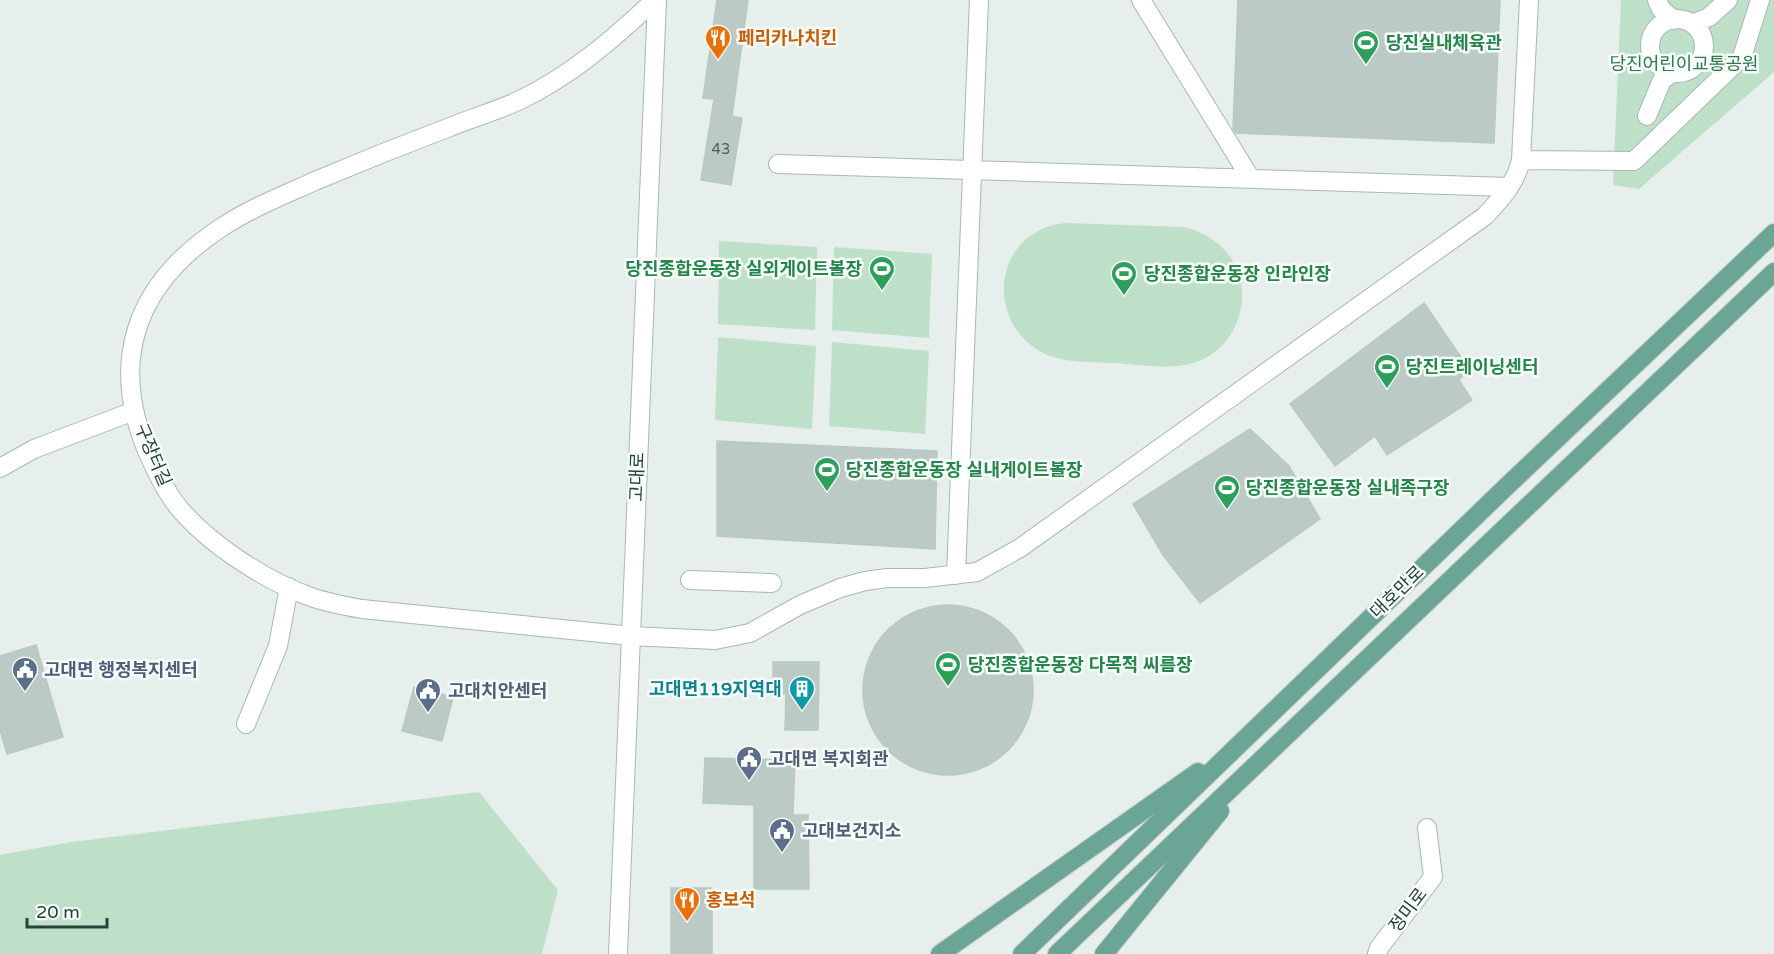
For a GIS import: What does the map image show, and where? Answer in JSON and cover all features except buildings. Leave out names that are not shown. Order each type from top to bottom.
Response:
[{"type":"main road","name":"대호만로","points":[[1022,954],[1507,486],[1774,233]]},
{"type":"main road","name":"대호만로","points":[[1057,954],[1774,272]]},
{"type":"main road","points":[[940,954],[1246,738]]},
{"type":"main road","points":[[1104,954],[1272,748]]},
{"type":"street","points":[[134,411],[130,375],[131,346],[144,308],[168,274],[208,238],[244,213],[271,200],[374,156],[517,101],[556,81],[613,39],[656,0]]},
{"type":"street","name":"고대로","points":[[618,954],[656,0]]},
{"type":"street","points":[[956,575],[979,0]]},
{"type":"street","points":[[1141,0],[1251,179]]},
{"type":"street","points":[[1529,0],[1521,160],[1621,161],[1634,161],[1742,57],[1760,0]]},
{"type":"street","points":[[1701,26],[1728,0]]},
{"type":"street","points":[[1664,72],[1653,57],[1651,45],[1663,13],[1701,26]]},
{"type":"street","points":[[1664,72],[1685,72],[1697,64],[1703,52],[1701,26]]},
{"type":"street","points":[[1647,116],[1664,72]]},
{"type":"street","name":"구장터길","points":[[0,468],[34,449],[134,411],[147,453],[164,486],[177,506],[193,523],[213,540],[261,573],[311,597],[362,609],[631,636],[699,640],[734,637],[765,626],[800,605],[857,584],[886,578],[977,572],[1020,548],[1485,216],[1505,195],[1519,172],[1521,160]]},
{"type":"street","points":[[778,164],[1509,187]]},
{"type":"street","points":[[690,580],[772,583]]},
{"type":"street","points":[[246,724],[278,646],[288,587]]},
{"type":"street","name":"정미로","points":[[1377,954],[1379,948],[1433,878],[1427,828]]},
{"type":"green space","name":"당진어린이교통공원","points":[[1621,0],[1774,0],[1774,72],[1639,189],[1613,185]]},
{"type":"green space","name":"당진종합운동장 인라인장","points":[[1066,223],[1184,227],[1202,233],[1218,244],[1231,257],[1239,275],[1242,290],[1242,305],[1238,319],[1224,344],[1200,361],[1168,367],[1075,361],[1050,356],[1039,351],[1022,337],[1010,318],[1004,296],[1006,271],[1016,250],[1032,234]]},
{"type":"green space","name":"당진종합운동장 실외게이트볼장","points":[[719,241],[817,247],[815,330],[718,324]]},
{"type":"green space","name":"당진종합운동장 실외게이트볼장","points":[[834,247],[932,254],[929,338],[832,330]]},
{"type":"green space","points":[[718,337],[816,346],[812,429],[715,420]]},
{"type":"green space","points":[[832,342],[929,351],[925,434],[829,426]]},
{"type":"green space","points":[[479,792],[558,890],[542,954],[0,954],[0,855],[71,842]]},
{"type":"place","name":"페리카나치킨","points":[[718,61]]},
{"type":"place","name":"당진실내체육관","points":[[1366,66]]},
{"type":"place","name":"당진종합운동장 실외게이트볼장","points":[[882,292]]},
{"type":"place","name":"당진종합운동장 인라인장","points":[[1124,297]]},
{"type":"place","name":"당진트레이닝센터","points":[[1387,390]]},
{"type":"place","name":"당진종합운동장 실내게이트볼장","points":[[827,493]]},
{"type":"place","name":"당진종합운동장 실내족구장","points":[[1227,511]]},
{"type":"place","name":"당진종합운동장 다목적 씨름장","points":[[948,688]]},
{"type":"place","name":"고대면 행정복지센터","points":[[25,693]]},
{"type":"place","name":"고대면119지역대","points":[[802,712]]},
{"type":"place","name":"고대치안센터","points":[[428,714]]},
{"type":"place","name":"고대면 복지회관","points":[[749,782]]},
{"type":"place","name":"고대보건지소","points":[[782,854]]},
{"type":"place","name":"홍보석","points":[[687,923]]}]
